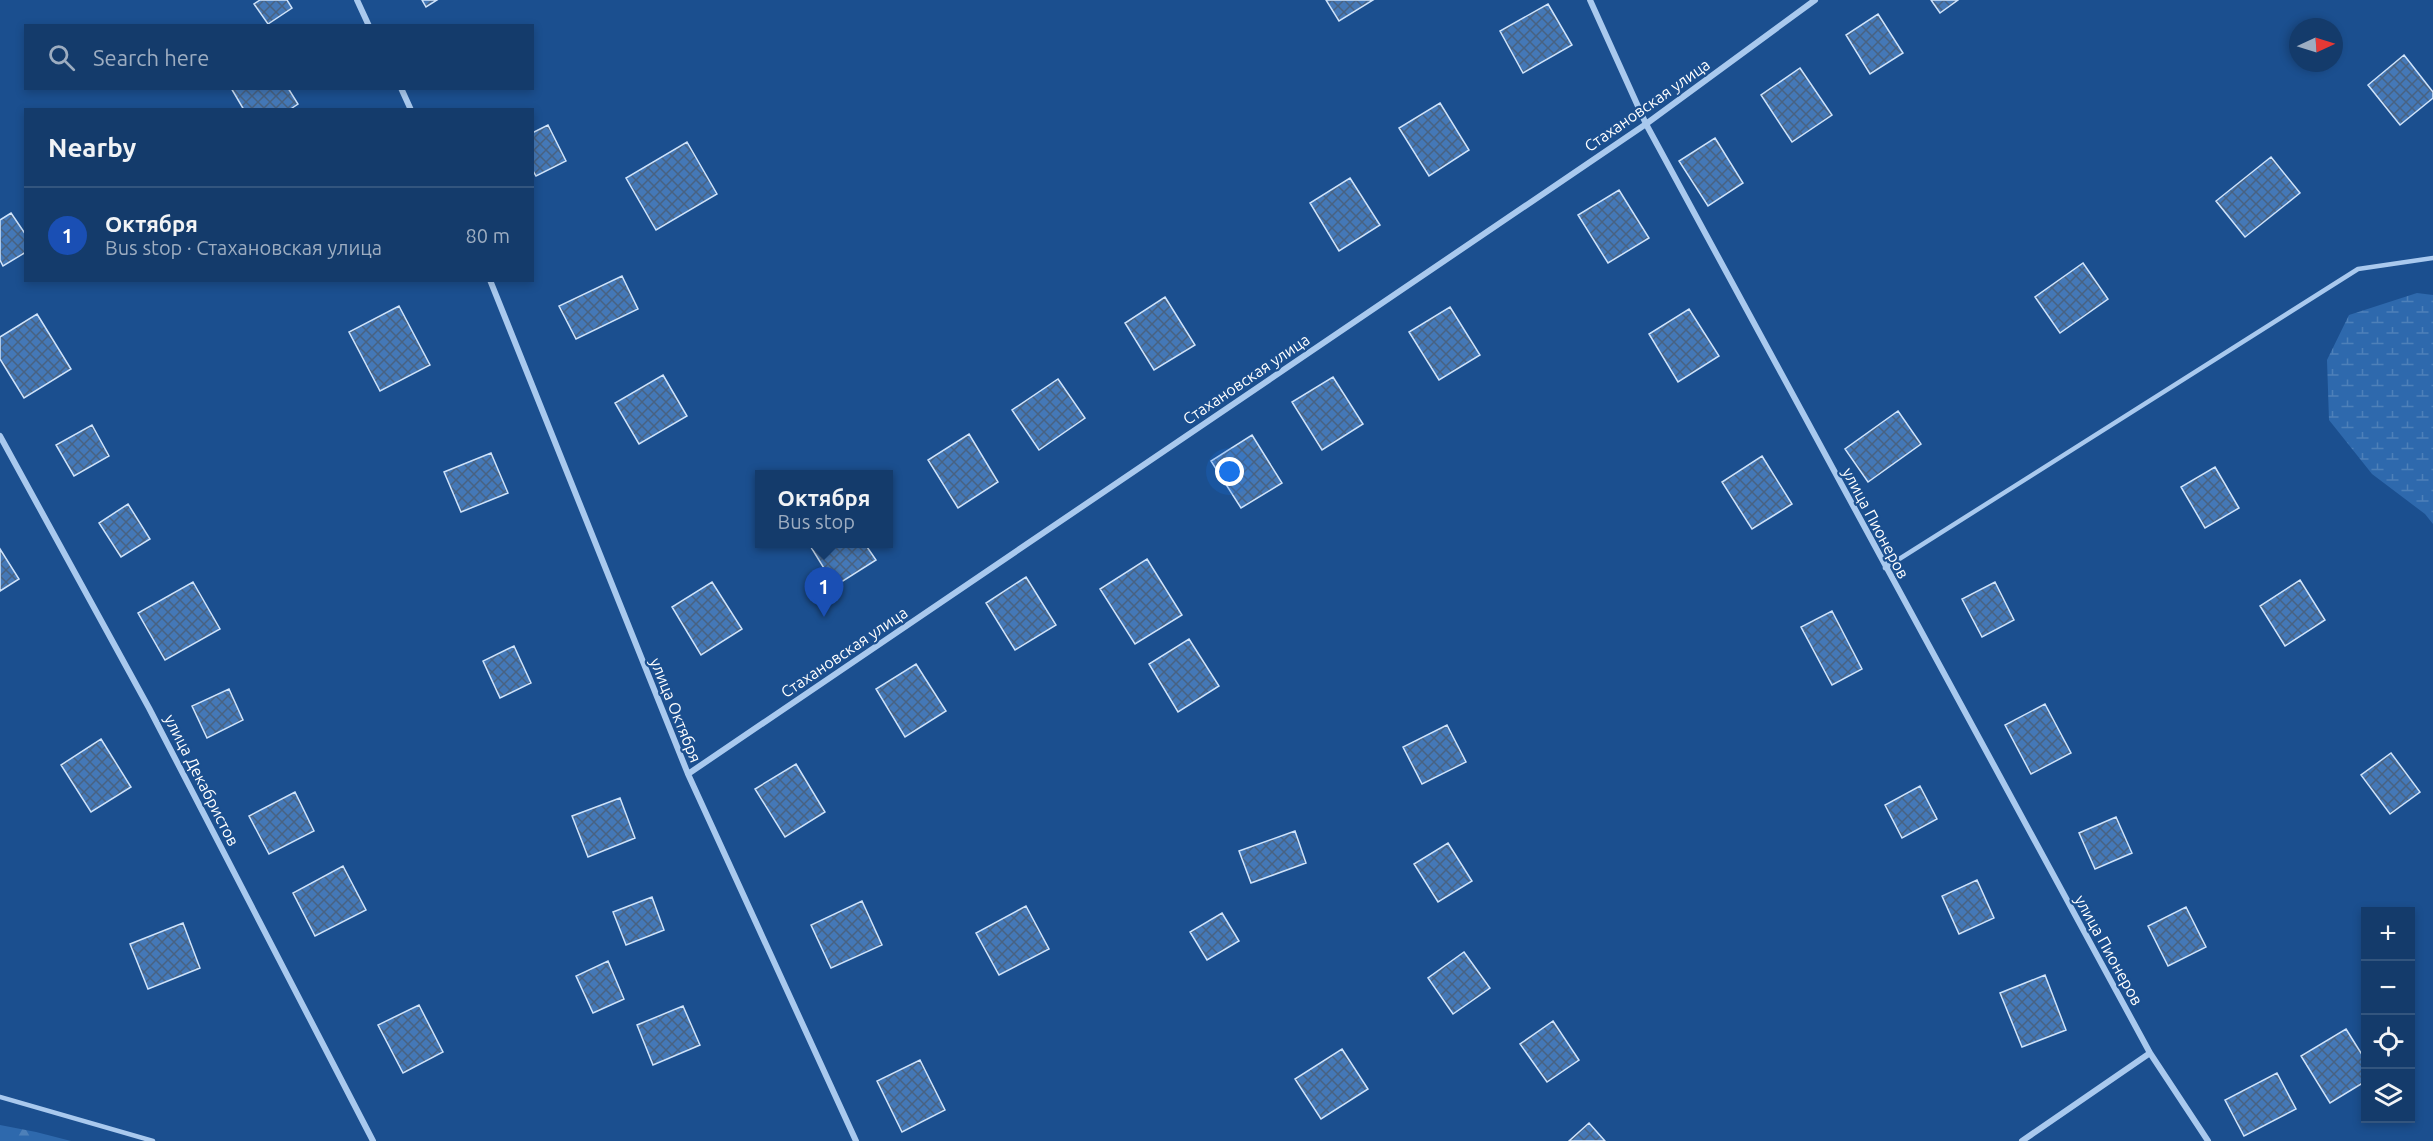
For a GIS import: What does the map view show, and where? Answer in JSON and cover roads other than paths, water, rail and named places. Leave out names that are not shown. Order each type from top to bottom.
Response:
[{"type":"street","points":[[357,0],[368,24]]},
{"type":"street","name":"улица Пионеров","points":[[1590,0],[1646,124],[1885,568],[2151,1053],[2208,1141]]},
{"type":"street","name":"Стахановская улица","points":[[688,774],[1646,124],[1815,0]]},
{"type":"street","points":[[402,90],[410,108]]},
{"type":"street","name":"улица Октября","points":[[491,282],[688,774],[856,1141]]},
{"type":"street","name":"улица Декабристов","points":[[0,436],[149,708],[373,1141]]},
{"type":"street","points":[[2022,1141],[2151,1053]]},
{"type":"lane","points":[[1885,568],[2358,269],[2433,258]]},
{"type":"lane","points":[[0,1097],[153,1141]]},
{"type":"place","name":"Октября","points":[[824,617]]}]
